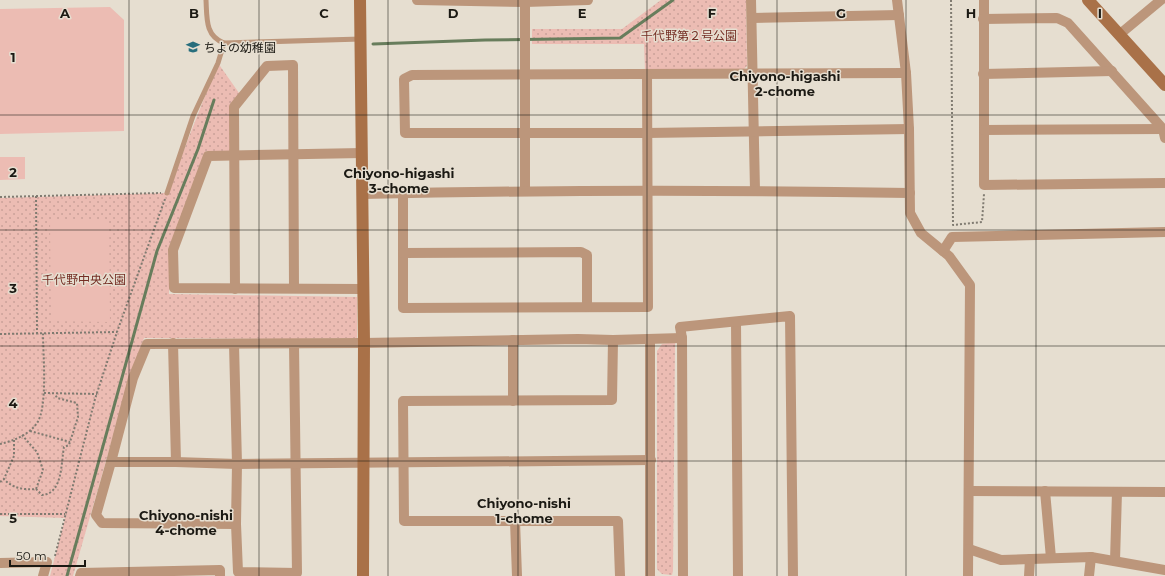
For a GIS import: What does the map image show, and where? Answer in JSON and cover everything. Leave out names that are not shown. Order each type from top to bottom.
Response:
[{"type":"street","points":[[360,0],[364,343],[362,463],[363,576]]},
{"type":"street","points":[[417,0],[588,0]]},
{"type":"street","points":[[751,0],[755,190]]},
{"type":"street","points":[[897,0],[906,73],[909,129],[910,213],[921,233],[943,251],[959,269],[970,285],[968,576]]},
{"type":"street","points":[[984,0],[984,185],[1165,183]]},
{"type":"street","points":[[1088,0],[1165,85]]},
{"type":"street","points":[[1120,34],[1161,0]]},
{"type":"street","points":[[525,1],[523,133],[525,191]]},
{"type":"street","points":[[752,18],[899,16]]},
{"type":"street","points":[[983,19],[1057,18],[1068,23],[1112,71],[1164,133]]},
{"type":"street","points":[[235,288],[234,107],[267,66],[293,65],[292,154],[294,288]]},
{"type":"street","points":[[983,74],[1112,71]]},
{"type":"street","points":[[906,73],[412,75],[404,79],[405,133],[647,133],[909,129]]},
{"type":"street","points":[[403,193],[404,308],[648,307],[647,75]]},
{"type":"street","points":[[984,130],[1164,133]]},
{"type":"street","points":[[362,153],[208,156],[173,250],[174,288],[363,289]]},
{"type":"street","points":[[362,194],[525,191],[755,190],[910,193]]},
{"type":"street","points":[[943,251],[952,237],[1165,232]]},
{"type":"street","points":[[403,253],[581,252],[587,255],[587,307]]},
{"type":"street","points":[[683,576],[682,338],[680,327],[790,316],[793,576]]},
{"type":"street","points":[[736,322],[738,576]]},
{"type":"street","points":[[236,524],[102,523],[96,516],[133,378],[147,344],[294,344],[682,338]]},
{"type":"street","points":[[650,339],[650,576]]},
{"type":"street","points":[[513,340],[513,401]]},
{"type":"street","points":[[613,340],[612,400],[403,401],[404,521],[618,520],[620,576]]},
{"type":"street","points":[[173,343],[176,462]]},
{"type":"street","points":[[234,344],[238,572],[297,573],[294,344]]},
{"type":"street","points":[[111,462],[295,464],[651,460]]},
{"type":"street","points":[[969,491],[1165,492]]},
{"type":"street","points":[[1044,491],[1051,558]]},
{"type":"street","points":[[1115,561],[1117,492]]},
{"type":"street","points":[[515,521],[517,576]]},
{"type":"street","points":[[969,549],[1001,560],[1091,557],[1164,572]]},
{"type":"street","points":[[1089,576],[1091,557]]},
{"type":"street","points":[[1029,576],[1030,559]]},
{"type":"street","points":[[0,563],[47,562],[43,576]]},
{"type":"street","points":[[50,576],[54,562]]},
{"type":"street","points":[[80,576],[80,573],[220,570],[220,576]]},
{"type":"lane","points":[[206,0],[207,28],[216,40],[224,43],[361,39]]},
{"type":"lane","points":[[167,193],[193,116],[218,64],[224,43]]},
{"type":"path","points":[[951,0],[953,225],[982,222],[984,185]]},
{"type":"path","points":[[0,196],[167,193],[117,332],[97,394],[54,562]]},
{"type":"path","points":[[36,196],[38,334]]},
{"type":"path","points":[[0,334],[117,332]]},
{"type":"path","points":[[0,444],[14,440],[30,431],[38,422],[44,393],[43,333]]},
{"type":"path","points":[[44,393],[97,394]]},
{"type":"path","points":[[36,489],[42,495],[51,492],[56,487],[64,447],[69,445],[78,417],[77,403],[57,398],[55,394]]},
{"type":"path","points":[[30,431],[70,442]]},
{"type":"path","points":[[22,435],[37,452],[43,470],[36,489]]},
{"type":"path","points":[[0,482],[4,479],[14,456],[14,440]]},
{"type":"path","points":[[4,479],[10,486],[28,490],[36,489]]},
{"type":"path","points":[[0,514],[66,514]]},
{"type":"green space","name":"千代野第２号公園","points":[[661,0],[746,0],[747,66],[743,70],[645,71],[644,44],[532,44],[532,29],[622,29]]},
{"type":"green space","points":[[110,7],[124,20],[124,131],[0,134],[0,9]]},
{"type":"green space","name":"千代野中央公園","points":[[218,63],[239,93],[231,151],[206,151],[169,251],[169,294],[357,297],[357,338],[144,338],[130,377],[73,576],[50,576],[65,518],[0,516],[0,198],[167,193]]},
{"type":"green space","points":[[0,157],[25,157],[25,179],[0,180]]},
{"type":"green space","points":[[50,220],[109,220],[110,322],[51,321]]},
{"type":"green space","points":[[675,342],[672,575],[662,574],[657,569],[657,351],[662,344]]},
{"type":"waterway","points":[[373,44],[485,40],[620,38],[673,0]]},
{"type":"waterway","points":[[67,576],[157,251],[198,149],[214,100]]},
{"type":"place","name":"ちよの幼稚園","points":[[193,47]]},
{"type":"district","name":"Chiyono-higashi 2-chome","points":[[785,84]]},
{"type":"district","name":"Chiyono-higashi 3-chome","points":[[399,180]]},
{"type":"district","name":"Chiyono-nishi 1-chome","points":[[524,510]]},
{"type":"district","name":"Chiyono-nishi 4-chome","points":[[186,522]]}]
